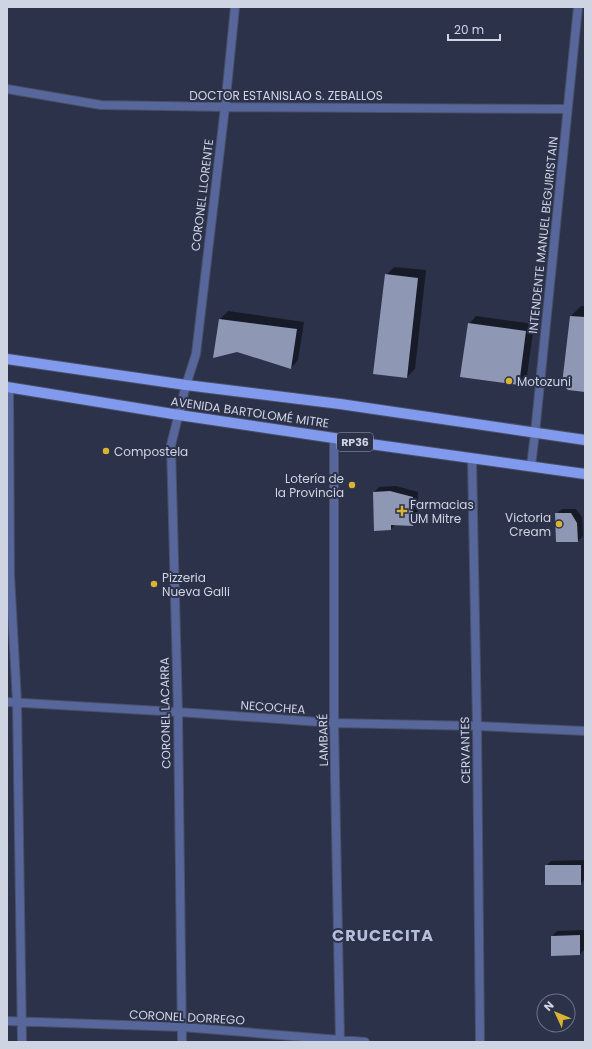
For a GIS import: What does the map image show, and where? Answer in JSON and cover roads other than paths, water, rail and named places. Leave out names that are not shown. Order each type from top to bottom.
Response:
[{"type":"main road","name":"AVENIDA BARTOLOMÉ MITRE","points":[[7,359],[186,385],[340,404],[585,440]]},
{"type":"main road","name":"AVENIDA BARTOLOMÉ MITRE","points":[[8,387],[363,443],[585,474]]},
{"type":"street","name":"CORONEL LLORENTE","points":[[186,385],[196,354],[225,107],[235,7]]},
{"type":"street","name":"INTENDENTE MANUEL BEGUIRISTAIN","points":[[531,466],[536,433],[578,7]]},
{"type":"street","name":"DOCTOR ESTANISLAO S. ZEBALLOS","points":[[7,89],[101,105],[567,109]]},
{"type":"street","name":"CORONEL LACARRA","points":[[182,1042],[178,712],[171,444],[186,385]]},
{"type":"street","points":[[8,387],[9,575],[17,702],[22,1042]]},
{"type":"street","name":"LAMBARÉ","points":[[334,438],[334,723],[340,1041]]},
{"type":"street","name":"CERVANTES","points":[[472,458],[477,726],[480,1042]]},
{"type":"street","name":"NECOCHEA","points":[[7,702],[334,723],[477,726],[585,731]]},
{"type":"street","name":"CORONEL DORREGO","points":[[7,1021],[182,1027],[365,1042]]},
{"type":"place","name":"Motozuni","points":[[509,381]]},
{"type":"place","name":"Compostela","points":[[106,451]]},
{"type":"place","name":"Lotería de la Provincia","points":[[352,485]]},
{"type":"place","name":"Farmacias UM Mitre","points":[[402,511]]},
{"type":"place","name":"Victoria Cream","points":[[559,524]]},
{"type":"place","name":"Pizzeria Nueva Galli","points":[[154,584]]},
{"type":"district","name":"CRUCECITA","points":[[383,935]]}]
